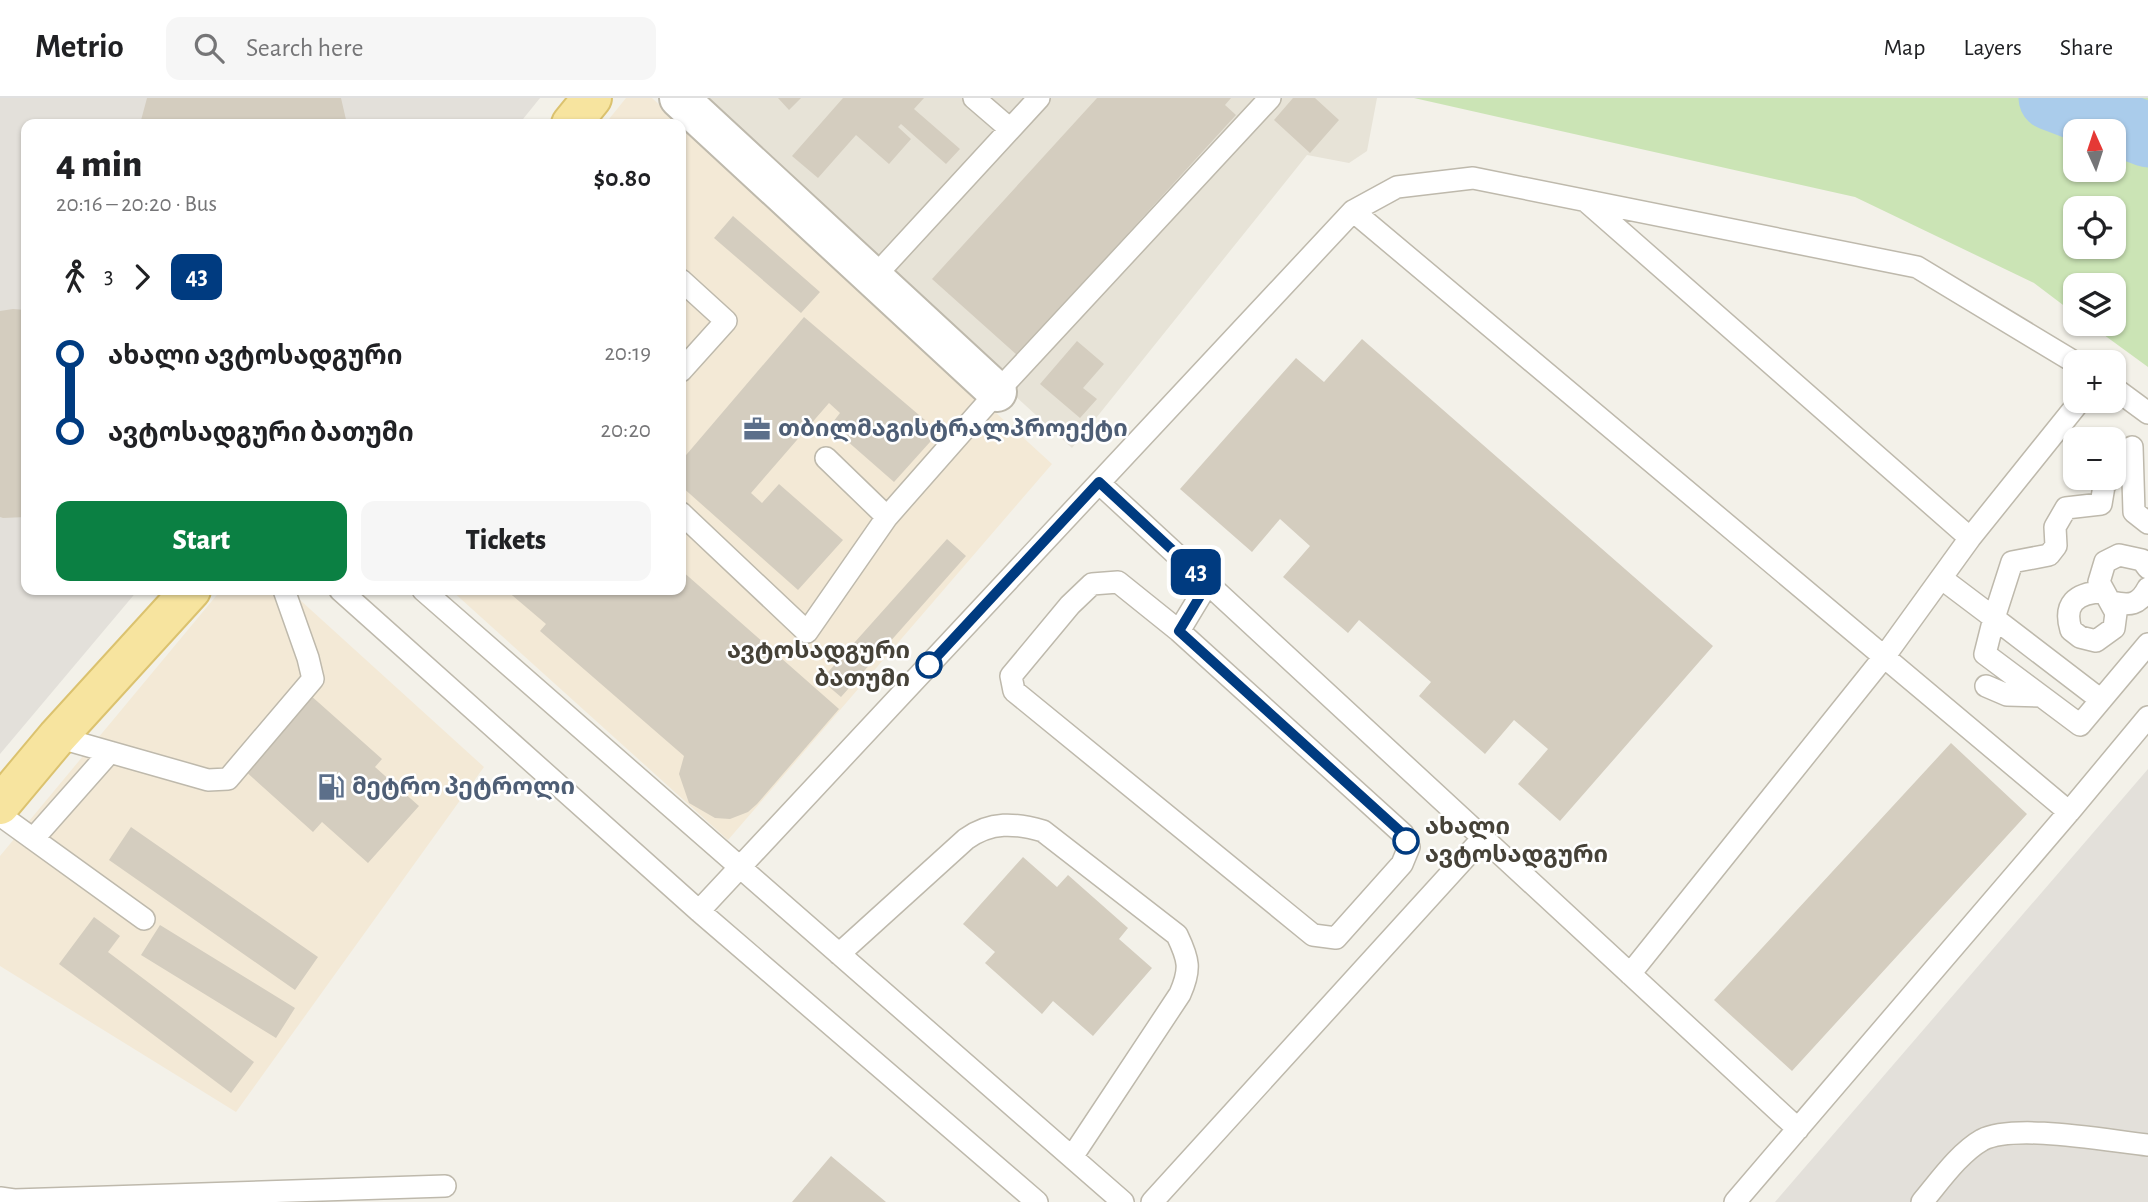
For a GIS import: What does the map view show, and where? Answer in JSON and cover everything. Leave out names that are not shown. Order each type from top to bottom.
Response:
[{"type":"main road","points":[[575,119],[592,98]]},
{"type":"main road","points":[[0,806],[57,737],[186,595]]},
{"type":"street","points":[[679,98],[874,275],[997,392]]},
{"type":"lane","points":[[974,98],[1010,129]]},
{"type":"lane","points":[[874,275],[1039,98]]},
{"type":"lane","points":[[686,518],[807,632],[887,517],[997,392],[1270,98]]},
{"type":"lane","points":[[699,911],[1353,211],[1396,187],[1473,178],[1917,267],[2063,355]]},
{"type":"lane","points":[[1586,200],[1970,538]]},
{"type":"lane","points":[[1353,211],[2069,812]]},
{"type":"lane","points":[[686,285],[726,321],[686,365]]},
{"type":"lane","points":[[2126,397],[2148,413]]},
{"type":"lane","points":[[1630,974],[1884,657],[1970,538],[2070,413]]},
{"type":"lane","points":[[2126,455],[2132,447],[2134,512],[2148,523]]},
{"type":"lane","points":[[826,458],[887,517]]},
{"type":"lane","points":[[1099,482],[1798,1129]]},
{"type":"lane","points":[[2103,490],[2101,503],[2066,508],[2055,527],[2056,546],[2049,555],[2012,562],[1985,654],[2080,725],[2148,644]]},
{"type":"lane","points":[[2146,561],[2119,555],[2105,562],[2099,582],[2107,597],[2128,606],[2142,600],[2148,588]]},
{"type":"lane","points":[[1941,578],[2101,700]]},
{"type":"lane","points":[[1118,582],[1179,631],[1403,834],[1409,847],[1402,864],[1336,938],[1313,935],[1014,691],[1011,676],[1070,605],[1092,584],[1118,582]]},
{"type":"lane","points":[[1179,631],[1208,583]]},
{"type":"lane","points":[[57,737],[208,780],[228,779],[313,679],[286,595]]},
{"type":"lane","points":[[346,595],[699,911],[1037,1202]]},
{"type":"lane","points":[[429,595],[1123,1202]]},
{"type":"lane","points":[[1986,686],[2007,695],[2041,696]]},
{"type":"lane","points":[[1735,1202],[2148,717]]},
{"type":"lane","points":[[33,839],[110,752]]},
{"type":"lane","points":[[0,815],[144,919]]},
{"type":"lane","points":[[839,954],[979,829],[998,825],[1019,824],[1043,831],[1177,935],[1185,951],[1189,972],[1180,994],[1072,1157]]},
{"type":"lane","points":[[1152,1202],[1483,838]]},
{"type":"lane","points":[[1923,1202],[1952,1167],[1983,1140],[2018,1132],[2148,1145]]},
{"type":"lane","points":[[0,1198],[14,1200],[445,1186]]},
{"type":"shaded area","points":[[0,98],[540,98],[523,119],[21,119],[21,595],[134,595],[0,754]]},
{"type":"shaded area","points":[[626,98],[652,98],[675,119],[609,119]]},
{"type":"shaded area","points":[[690,98],[1377,98],[1367,151],[1349,163],[1307,155],[1072,448]]},
{"type":"shaded area","points":[[686,130],[1052,464],[728,840],[457,595],[686,595]]},
{"type":"shaded area","points":[[217,595],[295,595],[484,767],[236,1112],[0,966],[0,856]]},
{"type":"shaded area","points":[[2148,769],[2148,1202],[1775,1202]]},
{"type":"green space","points":[[1414,98],[2148,98],[2148,367],[2105,336],[2126,336],[2126,273],[2063,273],[2063,305],[2034,283],[1855,197]]},
{"type":"building","points":[[147,98],[341,98],[346,119],[141,119]]},
{"type":"building","points":[[778,98],[801,98],[789,110]]},
{"type":"building","points":[[843,98],[924,98],[914,109],[960,149],[946,164],[901,124],[898,127],[911,139],[889,164],[856,135],[818,178],[792,156]]},
{"type":"building","points":[[1097,98],[1231,98],[1225,105],[1236,115],[1017,355],[932,279]]},
{"type":"building","points":[[1293,98],[1315,98],[1339,120],[1310,153],[1274,120]]},
{"type":"building","points":[[733,216],[820,292],[801,313],[714,238]]},
{"type":"building","points":[[21,310],[21,517],[0,517],[0,311]]},
{"type":"building","points":[[804,317],[939,432],[894,482],[830,426],[840,413],[829,403],[751,493],[762,503],[779,484],[843,540],[798,590],[686,490],[686,455]]},
{"type":"building","points":[[1362,339],[1713,646],[1560,821],[1518,784],[1548,749],[1514,720],[1485,754],[1419,696],[1431,682],[1359,620],[1348,633],[1283,577],[1310,546],[1280,519],[1252,552],[1180,489],[1296,358],[1324,382]]},
{"type":"building","points":[[1077,341],[1104,364],[1083,388],[1097,399],[1080,418],[1040,384]]},
{"type":"building","points":[[947,539],[966,556],[841,697],[821,680]]},
{"type":"building","points":[[686,574],[839,709],[748,812],[730,819],[715,818],[689,803],[679,774],[684,756],[540,631],[546,624],[512,595],[686,595]]},
{"type":"building","name":"მეტრო პეტროლი","points":[[309,694],[382,759],[375,767],[419,806],[368,863],[322,822],[313,832],[243,769]]},
{"type":"building","points":[[1951,743],[2027,814],[1792,1071],[1714,1000]]},
{"type":"building","points":[[131,827],[318,957],[295,990],[109,860]]},
{"type":"building","points":[[1023,857],[1057,887],[1068,875],[1128,928],[1119,939],[1152,968],[1093,1036],[1053,1001],[1042,1014],[985,963],[995,952],[963,924]]},
{"type":"building","points":[[94,917],[120,936],[108,952],[254,1062],[231,1093],[59,964]]},
{"type":"building","points":[[160,925],[295,1008],[276,1038],[141,955]]},
{"type":"building","points":[[831,1156],[886,1202],[792,1202]]},
{"type":"waterway","points":[[2051,98],[2148,135]]},
{"type":"bus line","name":"43","points":[[929,665],[1099,482],[1208,583],[1179,631],[1403,834],[1406,841]]},
{"type":"place","name":"თბილმაგისტრალპროექტი","points":[[757,429]]},
{"type":"place","name":"ავტოსადგური ბათუმი","points":[[929,665]]},
{"type":"place","name":"მეტრო პეტროლი","points":[[331,787]]},
{"type":"place","name":"ახალი ავტოსადგური","points":[[1406,841]]}]
